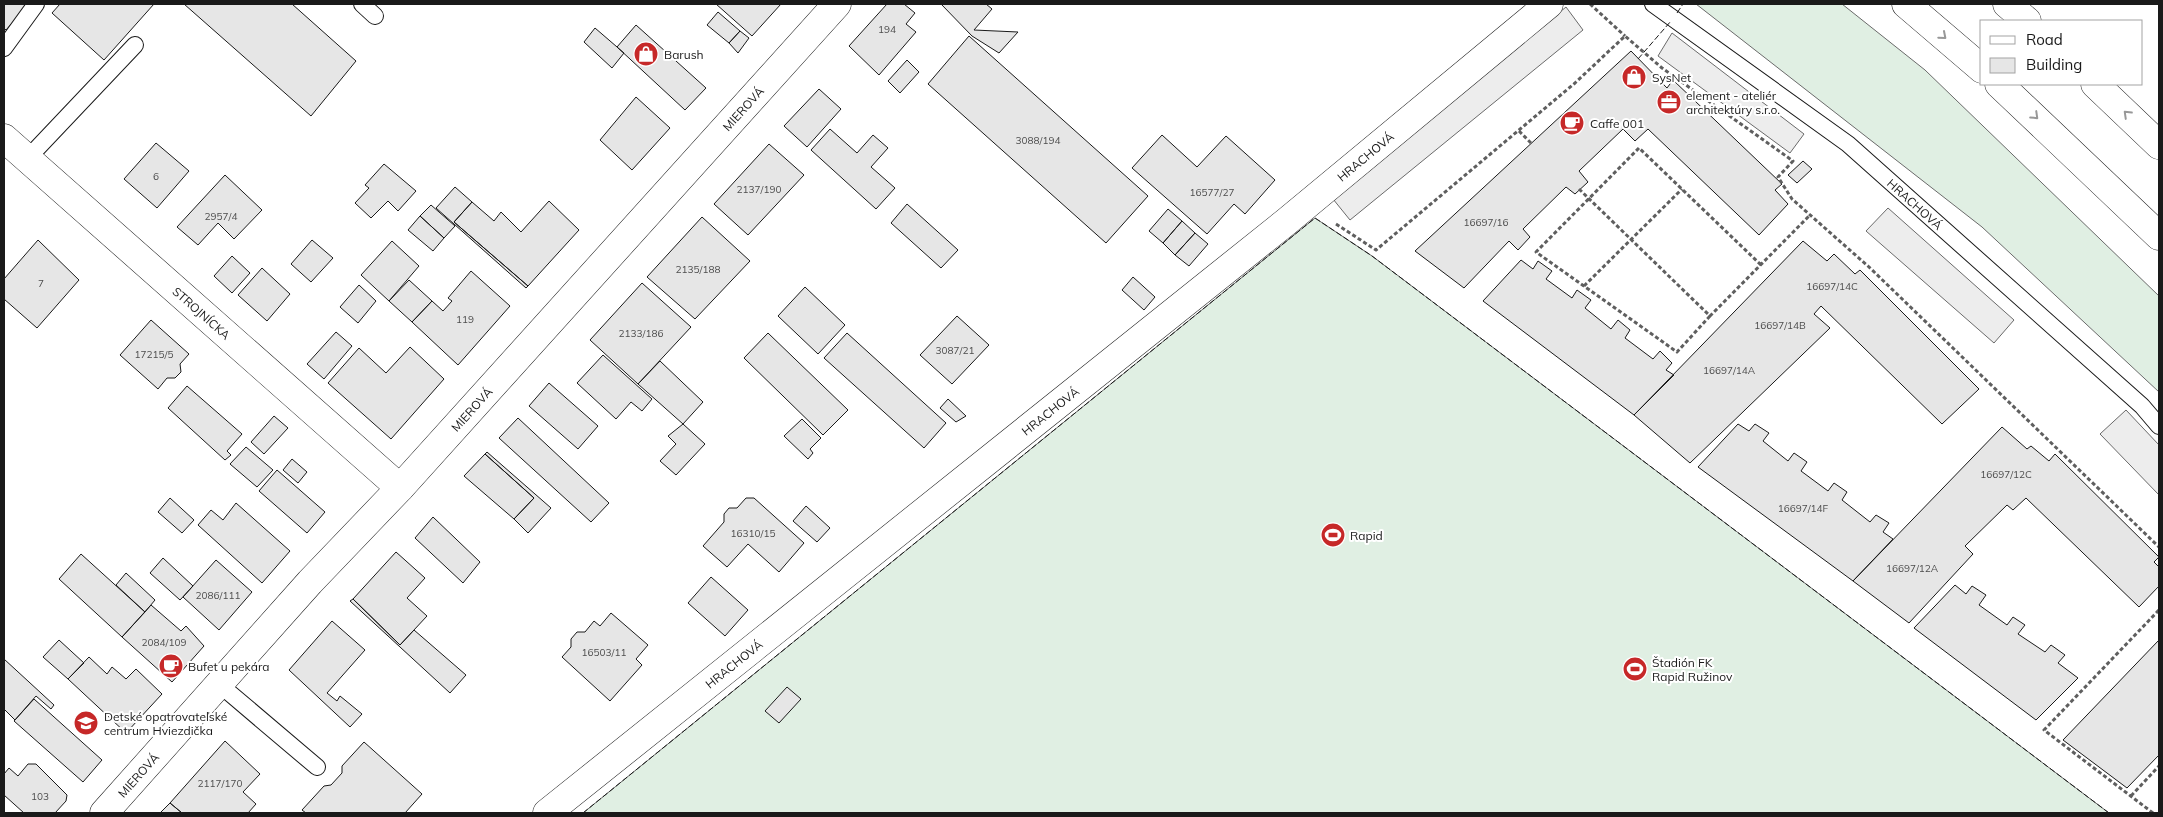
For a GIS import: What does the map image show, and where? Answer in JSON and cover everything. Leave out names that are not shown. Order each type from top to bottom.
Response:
[{"type":"main road","name":"MIEROVÁ","points":[[104,813],[310,582],[400,488],[837,4]]},
{"type":"main road","name":"HRACHOVÁ","points":[[548,813],[1306,204],[1550,4]]},
{"type":"main road","points":[[1906,4],[1980,67]]},
{"type":"main road","points":[[2007,4],[2026,20]]},
{"type":"main road","points":[[2000,85],[2159,236]]},
{"type":"main road","points":[[2096,85],[2159,145]]},
{"type":"main road","name":"STROJNÍCKA","points":[[4,138],[400,488]]},
{"type":"lane","points":[[4,48],[36,4]]},
{"type":"lane","points":[[362,4],[376,16]]},
{"type":"lane","name":"HRACHOVÁ","points":[[1653,4],[1848,144],[2142,406],[2159,426]]},
{"type":"lane","points":[[27,159],[135,45]]},
{"type":"lane","points":[[219,684],[317,767]]},
{"type":"path","points":[[1590,4],[1662,68],[1793,161],[1778,177],[1792,200],[1869,267],[2159,547]]},
{"type":"path","points":[[1306,204],[1376,250],[1576,83],[1625,36]]},
{"type":"path","points":[[1519,131],[1531,143]]},
{"type":"path","points":[[1761,265],[1639,148],[1536,252],[1677,352],[1810,215]]},
{"type":"path","points":[[1579,189],[1710,316]]},
{"type":"path","points":[[1584,286],[1682,189]]},
{"type":"path","points":[[2153,813],[2044,730],[2159,610]]},
{"type":"path","points":[[2131,796],[2159,766]]},
{"type":"green space","points":[[1696,4],[1842,4],[1925,70],[2159,296],[2159,392],[1982,227]]},
{"type":"green space","name":"Rapid","points":[[1315,218],[1372,256],[2109,813],[583,813]]},
{"type":"shaded area","points":[[1566,7],[1583,30],[1350,220],[1333,199]]},
{"type":"shaded area","points":[[1672,33],[1804,134],[1790,153],[1658,56]]},
{"type":"shaded area","points":[[1888,208],[2014,320],[1994,343],[1866,231]]},
{"type":"shaded area","points":[[2126,410],[2159,445],[2159,495],[2100,434]]},
{"type":"building","points":[[4,4],[29,4],[6,30],[4,28]]},
{"type":"building","points":[[60,4],[154,4],[104,60],[52,13]]},
{"type":"building","points":[[184,4],[292,4],[356,61],[311,116]]},
{"type":"building","points":[[716,4],[781,4],[752,36]]},
{"type":"building","points":[[887,4],[904,4],[915,13],[906,24],[916,32],[879,75],[849,46]]},
{"type":"building","points":[[941,4],[986,4],[992,9],[974,30],[1018,32],[999,53],[972,36]]},
{"type":"building","points":[[718,12],[740,31],[729,43],[707,25]]},
{"type":"building","points":[[636,25],[706,88],[685,110],[617,47]]},
{"type":"building","points":[[595,28],[624,53],[612,68],[584,42]]},
{"type":"building","points":[[740,31],[749,38],[738,53],[729,43]]},
{"type":"building","points":[[969,36],[1148,196],[1106,243],[928,84]]},
{"type":"building","points":[[1631,51],[1667,88],[1673,80],[1782,184],[1775,190],[1788,204],[1759,235],[1648,129],[1635,141],[1623,129],[1579,171],[1588,182],[1575,194],[1566,187],[1523,229],[1530,237],[1518,250],[1509,241],[1464,288],[1415,251]]},
{"type":"building","points":[[907,60],[919,72],[900,93],[888,81]]},
{"type":"building","points":[[819,89],[841,109],[807,147],[784,126]]},
{"type":"building","points":[[636,97],[670,128],[632,170],[600,140]]},
{"type":"building","points":[[830,129],[857,153],[873,135],[888,148],[871,167],[895,188],[876,209],[811,150]]},
{"type":"building","points":[[1162,135],[1197,167],[1226,136],[1275,180],[1245,214],[1234,204],[1207,234],[1132,168]]},
{"type":"building","points":[[156,143],[189,171],[157,208],[124,179]]},
{"type":"building","points":[[769,144],[804,175],[748,235],[714,204]]},
{"type":"building","points":[[1803,161],[1812,169],[1797,183],[1788,175]]},
{"type":"building","points":[[384,164],[416,191],[398,211],[388,201],[371,218],[355,203],[369,188],[365,185]]},
{"type":"building","points":[[225,175],[262,210],[234,239],[218,223],[198,245],[177,227]]},
{"type":"building","points":[[455,187],[472,202],[454,222],[528,286],[526,288],[436,208]]},
{"type":"building","points":[[549,201],[579,230],[528,286],[454,222],[472,202],[494,221],[501,212],[521,232]]},
{"type":"building","points":[[907,204],[958,250],[941,268],[891,223]]},
{"type":"building","points":[[431,205],[455,226],[444,238],[420,216]]},
{"type":"building","points":[[1168,209],[1182,221],[1163,243],[1149,231]]},
{"type":"building","points":[[420,216],[444,238],[433,251],[408,230]]},
{"type":"building","points":[[702,217],[750,261],[695,319],[647,277]]},
{"type":"building","points":[[1182,221],[1195,233],[1175,255],[1163,243]]},
{"type":"building","points":[[1195,233],[1208,244],[1189,266],[1175,255]]},
{"type":"building","points":[[38,240],[79,280],[37,328],[4,299],[4,279]]},
{"type":"building","points":[[312,240],[333,258],[311,282],[291,264]]},
{"type":"building","points":[[392,241],[419,266],[389,301],[361,275]]},
{"type":"building","points":[[1803,241],[1827,261],[1834,254],[1855,274],[1860,270],[1979,389],[1942,424],[1821,306],[1814,314],[1830,328],[1690,463],[1634,415]]},
{"type":"building","points":[[232,256],[250,273],[232,293],[214,276]]},
{"type":"building","points":[[1521,260],[1533,269],[1538,261],[1552,271],[1546,279],[1572,298],[1577,290],[1591,300],[1585,308],[1611,329],[1618,320],[1630,330],[1625,338],[1653,359],[1660,351],[1672,363],[1666,370],[1674,375],[1634,415],[1483,301]]},
{"type":"building","points":[[262,268],[290,294],[267,321],[238,295]]},
{"type":"building","points":[[471,271],[510,306],[458,365],[412,322],[432,301],[443,311],[452,301],[448,298]]},
{"type":"building","points":[[1133,277],[1155,297],[1144,310],[1122,290]]},
{"type":"building","points":[[409,280],[432,301],[412,322],[389,301]]},
{"type":"building","points":[[642,283],[691,327],[638,384],[590,340]]},
{"type":"building","points":[[359,285],[376,301],[358,323],[340,307]]},
{"type":"building","points":[[805,287],[845,325],[818,354],[778,316]]},
{"type":"building","points":[[957,316],[989,345],[952,384],[920,355]]},
{"type":"building","points":[[151,320],[189,354],[180,364],[181,372],[175,378],[167,378],[158,389],[120,355]]},
{"type":"building","points":[[336,332],[352,346],[324,379],[307,364]]},
{"type":"building","points":[[768,333],[848,410],[823,435],[744,358]]},
{"type":"building","points":[[847,333],[946,423],[924,448],[824,358]]},
{"type":"building","points":[[410,347],[444,379],[391,439],[328,383],[359,348],[386,373]]},
{"type":"building","points":[[603,355],[652,399],[642,411],[631,402],[616,419],[577,383]]},
{"type":"building","points":[[660,361],[703,402],[683,424],[638,384]]},
{"type":"building","points":[[549,383],[598,426],[578,449],[529,406]]},
{"type":"building","points":[[187,386],[242,434],[227,451],[231,455],[225,460],[168,408]]},
{"type":"building","points":[[948,399],[966,416],[956,422],[940,408]]},
{"type":"building","points":[[274,416],[288,428],[264,454],[251,442]]},
{"type":"building","points":[[518,418],[609,503],[591,522],[499,438]]},
{"type":"building","points":[[802,419],[821,438],[810,449],[813,453],[808,459],[784,436]]},
{"type":"building","points":[[683,424],[705,444],[676,475],[660,461],[676,444],[668,436]]},
{"type":"building","points":[[1738,424],[1749,431],[1755,424],[1769,433],[1763,441],[1788,461],[1794,453],[1807,462],[1801,471],[1828,491],[1834,483],[1847,492],[1842,500],[1870,522],[1876,515],[1889,523],[1883,532],[1893,539],[1853,581],[1698,467]]},
{"type":"building","points":[[2002,427],[2027,449],[2031,446],[2049,461],[2055,454],[2159,557],[2154,562],[2159,567],[2159,586],[2139,607],[2026,498],[2013,510],[2007,505],[1965,546],[1973,554],[1909,623],[1853,581]]},
{"type":"building","points":[[246,447],[273,470],[257,487],[230,464]]},
{"type":"building","points":[[487,452],[551,508],[528,533],[514,519],[534,498],[485,454]]},
{"type":"building","points":[[485,454],[534,498],[514,519],[464,476]]},
{"type":"building","points":[[292,459],[307,472],[298,483],[283,470]]},
{"type":"building","points":[[277,470],[325,512],[307,533],[259,491]]},
{"type":"building","points":[[170,498],[194,520],[182,533],[158,512]]},
{"type":"building","points":[[746,498],[754,498],[804,543],[779,572],[748,544],[727,567],[703,546],[724,522],[724,514],[729,508],[737,508]]},
{"type":"building","points":[[236,503],[290,551],[262,583],[198,525],[211,510],[223,520]]},
{"type":"building","points":[[806,506],[830,528],[817,542],[793,521]]},
{"type":"building","points":[[433,517],[480,562],[463,583],[415,538]]},
{"type":"building","points":[[396,552],[425,578],[407,598],[427,616],[400,645],[353,599]]},
{"type":"building","points":[[81,554],[145,612],[122,637],[59,579]]},
{"type":"building","points":[[163,558],[193,586],[180,600],[150,573]]},
{"type":"building","points":[[216,560],[252,592],[219,630],[183,597]]},
{"type":"building","points":[[126,573],[155,600],[145,612],[116,585]]},
{"type":"building","points":[[711,577],[748,610],[725,636],[688,603]]},
{"type":"building","points":[[1955,585],[1966,594],[1972,586],[1986,595],[1979,605],[2007,625],[2013,617],[2025,625],[2018,634],[2045,652],[2051,645],[2065,655],[2058,663],[2078,678],[2036,720],[1914,628]]},
{"type":"building","points":[[353,599],[400,645],[414,630],[466,675],[450,693],[350,601]]},
{"type":"building","points":[[151,605],[181,631],[186,626],[204,646],[172,682],[122,637]]},
{"type":"building","points":[[611,613],[648,645],[636,659],[642,665],[610,701],[562,657],[571,647],[571,639],[577,632],[585,632],[594,621],[600,626]]},
{"type":"building","points":[[332,621],[365,650],[327,693],[337,701],[340,696],[362,714],[350,727],[289,670]]},
{"type":"building","points":[[59,640],[84,663],[68,679],[43,657]]},
{"type":"building","points":[[2159,640],[2159,755],[2127,788],[2063,740]]},
{"type":"building","points":[[89,657],[107,674],[112,667],[126,679],[136,669],[162,694],[126,733],[68,679]]},
{"type":"building","points":[[4,659],[54,705],[51,709],[36,696],[15,720],[4,709]]},
{"type":"building","points":[[787,687],[801,699],[779,723],[765,711]]},
{"type":"building","points":[[34,699],[102,760],[83,782],[14,721]]},
{"type":"building","points":[[225,741],[260,774],[243,792],[256,804],[248,813],[182,813],[170,803]]},
{"type":"building","points":[[364,742],[422,794],[405,813],[306,813],[302,810],[324,786],[331,785],[342,773],[342,766]]},
{"type":"building","points":[[28,764],[36,764],[67,795],[66,801],[55,813],[24,813],[4,795],[4,774],[9,768],[18,776]]},
{"type":"building","points":[[170,803],[182,813],[160,813]]},
{"type":"fence","points":[[1677,13],[1683,4]]},
{"type":"fence","points":[[1638,59],[1671,21]]},
{"type":"fence","points":[[583,813],[1315,218],[1372,256],[2109,813]]},
{"type":"place","name":"Barush","points":[[646,54]]},
{"type":"place","name":"SysNet","points":[[1634,77]]},
{"type":"place","name":"element - ateliér architektúry s.r.o.","points":[[1669,102]]},
{"type":"place","name":"Caffe 001","points":[[1572,123]]},
{"type":"place","name":"Rapid","points":[[1333,535]]},
{"type":"place","name":"Bufet u pekára","points":[[171,666]]},
{"type":"place","name":"Štadión FK Rapid Ružinov","points":[[1635,669]]},
{"type":"place","name":"Detské opatrovateľské centrum Hviezdička","points":[[86,723]]}]
